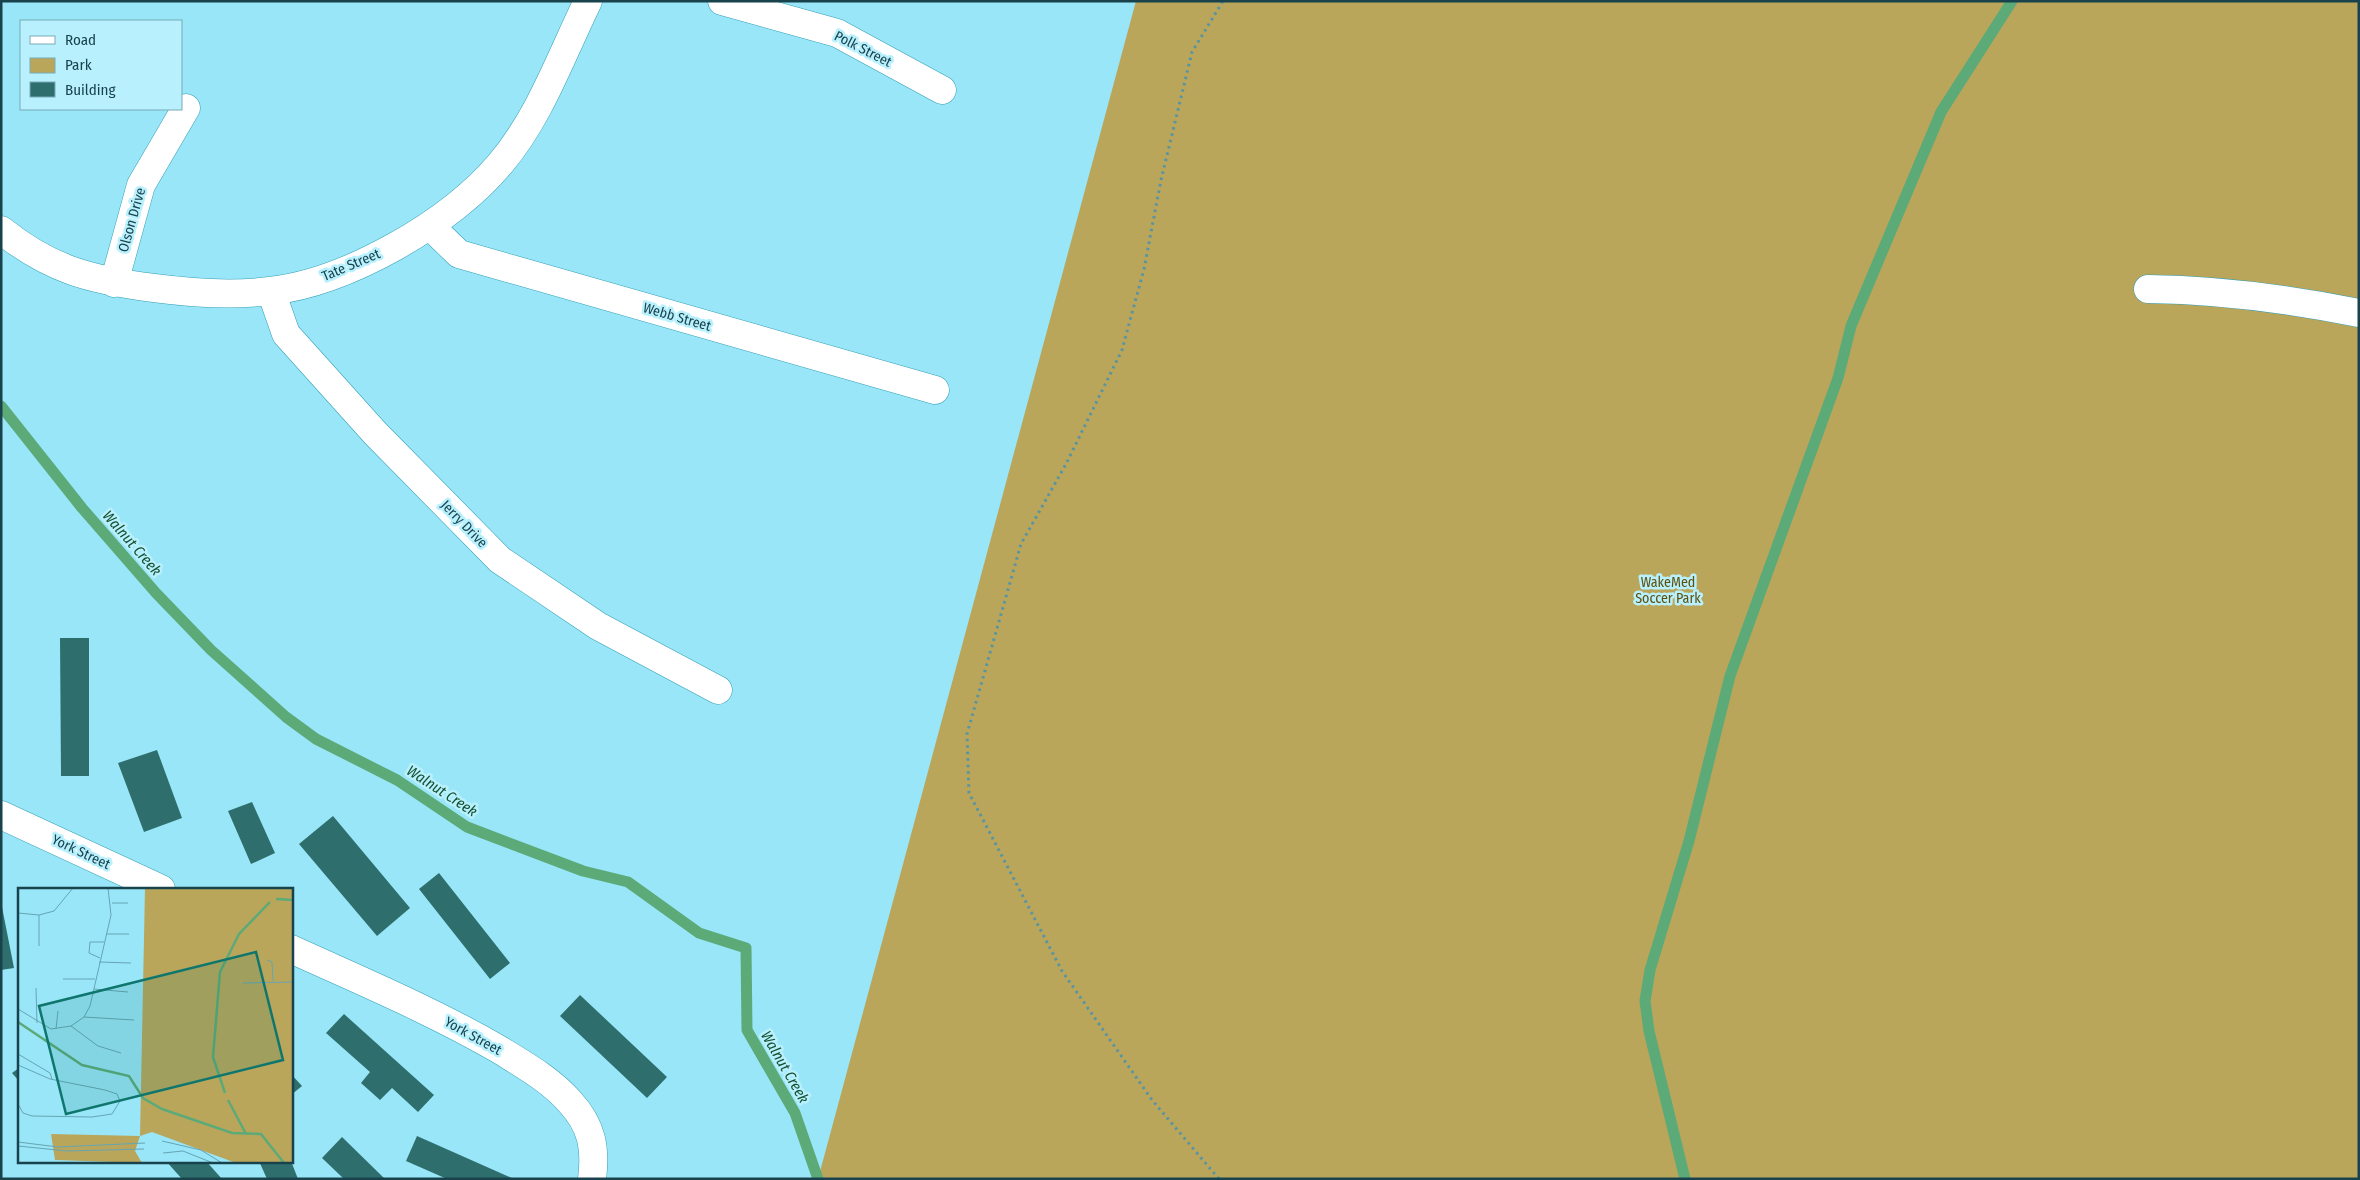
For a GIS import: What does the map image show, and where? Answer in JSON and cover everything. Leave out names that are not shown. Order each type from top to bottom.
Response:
[{"type":"street","name":"Tate Street","points":[[1,230],[18,243],[63,269],[114,283],[200,294],[271,291],[330,277],[376,256],[430,226],[478,187],[500,165],[523,134],[588,1]]},
{"type":"street","name":"Polk Street","points":[[722,1],[836,34],[942,90]]},
{"type":"street","name":"Olson Drive","points":[[114,283],[141,185],[186,108]]},
{"type":"street","name":"Webb Street","points":[[430,226],[459,254],[935,390]]},
{"type":"street","points":[[2148,290],[2174,290],[2310,303],[2359,313]]},
{"type":"street","name":"Jerry Drive","points":[[271,291],[286,334],[375,433],[500,560],[598,626],[718,690]]},
{"type":"street","name":"York Street","points":[[1,815],[159,888]]},
{"type":"street","name":"York Street","points":[[292,949],[461,1028],[533,1070],[570,1102],[588,1129],[595,1154],[592,1179]]},
{"type":"path","points":[[1219,1179],[1152,1100],[1062,971],[969,793],[967,734],[1021,544],[1066,464],[1122,350],[1144,269],[1161,180],[1192,52],[1223,1]]},
{"type":"green space","name":"WakeMed Soccer Park","points":[[1136,1],[2359,1],[2359,1179],[818,1179]]},
{"type":"building","points":[[60,638],[89,638],[89,776],[61,776]]},
{"type":"building","points":[[157,750],[182,818],[144,832],[118,763]]},
{"type":"building","points":[[252,802],[275,853],[251,864],[228,811]]},
{"type":"building","points":[[333,816],[410,908],[377,936],[299,844]]},
{"type":"building","points":[[439,873],[510,963],[490,979],[419,889]]},
{"type":"building","points":[[1,902],[14,968],[1,970]]},
{"type":"building","points":[[580,995],[667,1077],[647,1098],[560,1016]]},
{"type":"building","points":[[344,1014],[434,1095],[418,1112],[392,1088],[380,1100],[361,1083],[370,1072],[326,1033]]},
{"type":"building","points":[[18,1069],[18,1080],[12,1073]]},
{"type":"building","points":[[292,1075],[302,1086],[292,1094]]},
{"type":"building","points":[[417,1136],[514,1179],[447,1179],[406,1161]]},
{"type":"building","points":[[342,1137],[385,1179],[344,1179],[322,1158]]},
{"type":"building","points":[[167,1162],[207,1162],[222,1179],[182,1179]]},
{"type":"building","points":[[259,1162],[291,1162],[298,1179],[267,1179]]},
{"type":"waterway","points":[[1685,1179],[1649,1031],[1645,1001],[1650,970],[1689,841],[1730,676],[1838,378],[1851,326],[1941,112],[2012,1]]},
{"type":"waterway","name":"Walnut Creek","points":[[1,406],[82,508],[156,593],[211,650],[286,717],[316,739],[397,780],[467,827],[583,871],[628,882],[699,933],[746,948],[747,1030],[795,1113],[818,1179]]}]
